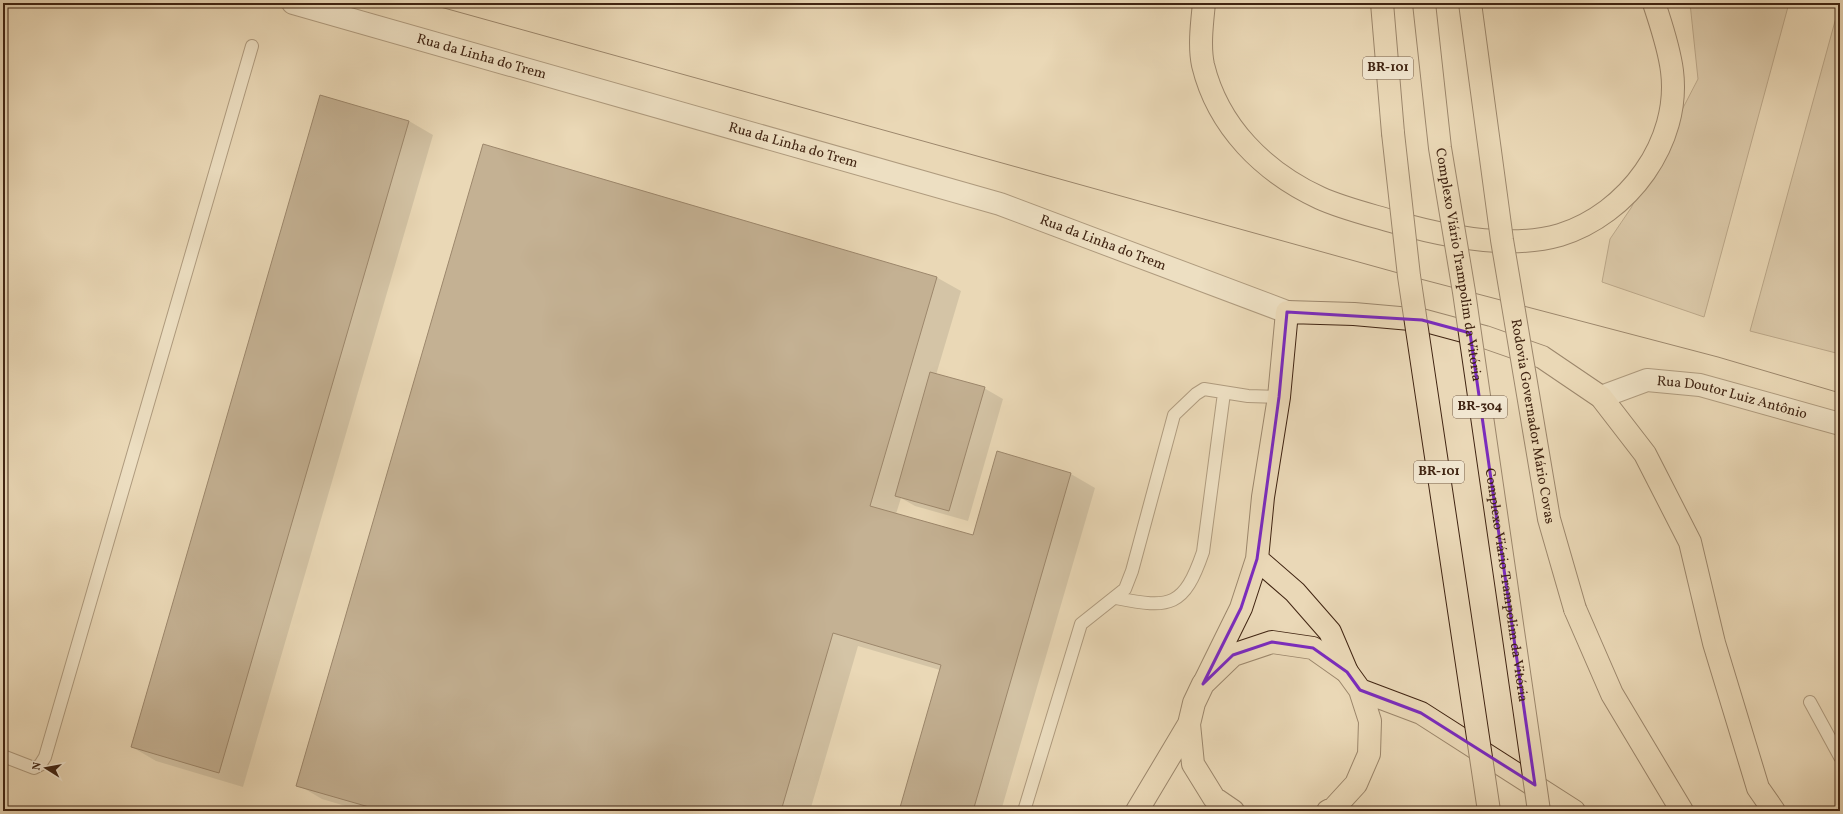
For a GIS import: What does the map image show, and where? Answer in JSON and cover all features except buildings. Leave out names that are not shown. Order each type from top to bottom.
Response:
[{"type":"main road","points":[[1204,3],[1201,26],[1203,64],[1214,97],[1231,127],[1253,154],[1282,177],[1321,198],[1366,214],[1426,231],[1478,239],[1521,241],[1560,235],[1595,220],[1627,195],[1655,157],[1667,127],[1672,98],[1672,72],[1666,37],[1654,3]]},
{"type":"main road","name":"BR-101","points":[[1382,3],[1393,133],[1409,276],[1489,811]]},
{"type":"main road","name":"Complexo Viário Trampolim da Vitória","points":[[1424,3],[1440,148],[1465,300],[1539,811]]},
{"type":"main road","name":"Rodovia Governador Mário Covas","points":[[1470,3],[1502,240],[1549,519],[1574,609],[1612,694],[1682,811]]},
{"type":"main road","points":[[1137,811],[1188,724],[1194,703],[1241,608],[1257,559],[1263,497],[1279,397],[1287,312],[1354,314],[1422,320],[1464,331],[1542,358],[1601,397],[1645,454],[1690,542],[1714,643],[1758,788],[1774,811]]},
{"type":"main road","points":[[1257,559],[1295,592],[1330,632],[1347,672],[1360,690],[1370,721],[1369,754],[1356,784],[1334,808],[1328,811]]},
{"type":"main road","points":[[1203,684],[1233,655],[1272,642],[1313,648],[1347,672]]},
{"type":"main road","points":[[1360,690],[1421,713],[1574,811]]},
{"type":"main road","points":[[1188,724],[1193,764],[1214,798],[1233,811]]},
{"type":"street","name":"Rua da Linha do Trem","points":[[293,3],[1000,204],[1287,312]]},
{"type":"street","name":"Rua Doutor Luiz Antônio","points":[[1601,397],[1647,380],[1700,385],[1840,424]]},
{"type":"lane","points":[[3,756],[34,768],[40,765],[45,757],[252,46]]},
{"type":"lane","points":[[1024,811],[1082,624],[1125,590],[1132,571],[1174,415],[1196,394],[1204,389],[1224,393],[1279,397]]},
{"type":"lane","points":[[1116,598],[1146,604],[1166,603],[1180,596],[1194,577],[1203,552],[1224,393]]},
{"type":"lane","points":[[1810,702],[1840,756]]},
{"type":"highlighted area","points":[[1287,312],[1422,320],[1470,333],[1535,785],[1421,713],[1360,690],[1347,672],[1313,648],[1272,642],[1233,655],[1203,684],[1241,608],[1257,559],[1279,397]]},
{"type":"shaded area","points":[[1690,3],[1789,3],[1704,317],[1602,282],[1610,239],[1631,208],[1698,79]]},
{"type":"shaded area","points":[[1840,3],[1840,354],[1750,331]]},
{"type":"tram line","points":[[426,3],[1409,276],[1718,357],[1840,393]]}]
